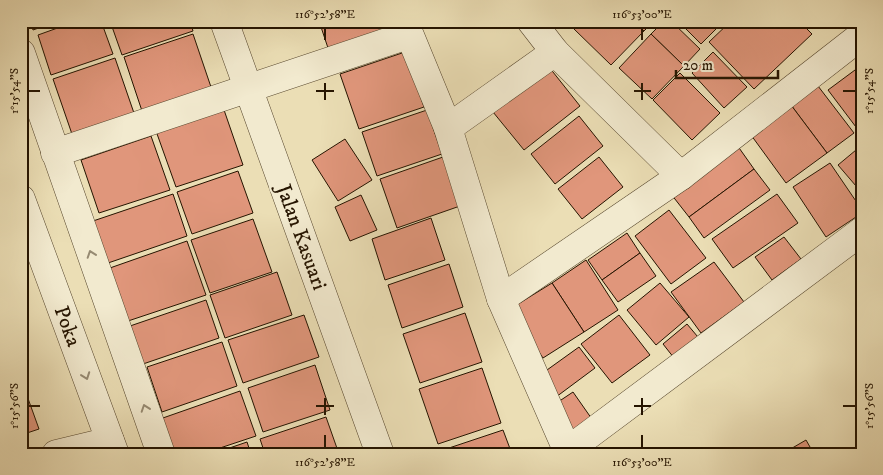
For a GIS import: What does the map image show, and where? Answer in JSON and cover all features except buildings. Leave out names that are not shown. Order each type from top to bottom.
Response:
[{"type":"street","name":"Jalan Kasuari","points":[[224,21],[380,454]]},
{"type":"street","points":[[530,21],[555,52],[682,176]]},
{"type":"street","points":[[856,21],[862,27]]},
{"type":"street","points":[[56,153],[249,89],[406,28],[448,128],[501,299],[565,452],[862,231]]},
{"type":"street","points":[[501,299],[682,176],[862,35]]},
{"type":"street","points":[[448,128],[555,52]]},
{"type":"street","points":[[21,53],[161,454]]},
{"type":"street","name":"Poka","points":[[21,199],[112,447]]},
{"type":"street","points":[[56,454],[112,447]]}]
